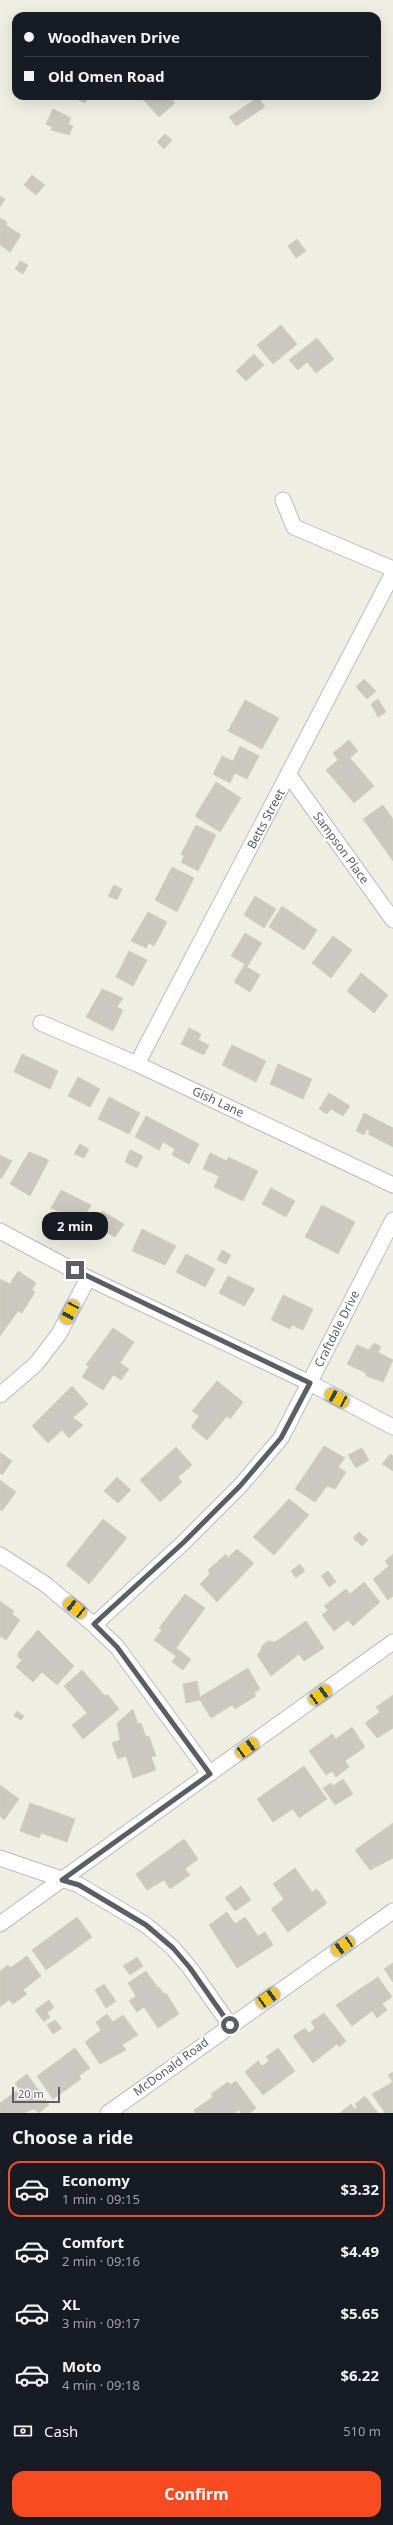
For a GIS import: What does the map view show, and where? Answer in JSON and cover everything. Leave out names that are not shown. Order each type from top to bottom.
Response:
[{"type":"street","points":[[283,500],[294,527],[393,569]]},
{"type":"street","name":"Betts Street","points":[[137,1064],[393,573]]},
{"type":"street","name":"Sampson Place","points":[[289,775],[393,920]]},
{"type":"street","name":"Gish Lane","points":[[41,1023],[137,1064],[393,1186]]},
{"type":"street","name":"Craftdale Drive","points":[[94,1624],[184,1542],[240,1486],[281,1438],[310,1383],[330,1339],[393,1220]]},
{"type":"street","points":[[0,1231],[88,1278],[310,1383],[393,1427]]},
{"type":"street","points":[[0,1396],[36,1364],[50,1346],[88,1278]]},
{"type":"street","points":[[0,1555],[44,1584],[94,1624],[117,1647],[210,1774]]},
{"type":"street","points":[[0,1924],[393,1642]]},
{"type":"street","points":[[0,1858],[79,1885],[151,1929],[173,1948],[190,1968],[230,2025]]},
{"type":"street","name":"McDonald Road","points":[[108,2113],[230,2025],[393,1911]]},
{"type":"building","points":[[78,100],[86,100],[85,103]]},
{"type":"building","points":[[144,100],[172,100],[175,103],[159,117]]},
{"type":"building","points":[[254,100],[260,100],[265,107],[236,126],[229,117]]},
{"type":"building","points":[[53,109],[71,118],[68,124],[73,126],[69,135],[51,130],[52,127],[46,124]]},
{"type":"building","points":[[165,134],[172,140],[164,149],[157,142]]},
{"type":"building","points":[[32,175],[45,185],[36,195],[24,185]]},
{"type":"building","points":[[0,196],[5,199],[0,207]]},
{"type":"building","points":[[0,218],[7,222],[6,225],[21,235],[10,252],[0,245]]},
{"type":"building","points":[[297,239],[306,251],[296,258],[288,246]]},
{"type":"building","points":[[20,261],[28,265],[23,274],[15,269]]},
{"type":"building","points":[[281,325],[297,344],[273,364],[257,345]]},
{"type":"building","points":[[317,338],[334,359],[316,373],[307,362],[298,370],[289,360]]},
{"type":"building","points":[[254,354],[264,365],[246,381],[236,371]]},
{"type":"building","points":[[364,679],[376,691],[367,699],[356,687]]},
{"type":"building","points":[[378,699],[386,712],[378,717],[371,704]]},
{"type":"building","points":[[245,700],[279,718],[262,749],[228,731]]},
{"type":"building","points":[[349,740],[358,751],[350,758],[374,786],[354,803],[326,770],[338,760],[333,753]]},
{"type":"building","points":[[240,746],[259,756],[247,779],[235,773],[230,783],[213,774],[222,756],[233,761]]},
{"type":"building","points":[[216,782],[241,798],[220,832],[195,816]]},
{"type":"building","points":[[383,805],[393,819],[393,861],[363,819]]},
{"type":"building","points":[[196,825],[216,835],[198,871],[181,862],[184,856],[181,854]]},
{"type":"building","points":[[172,867],[194,878],[177,912],[155,900]]},
{"type":"building","points":[[114,885],[122,889],[117,900],[108,896]]},
{"type":"building","points":[[255,896],[276,909],[264,928],[244,915]]},
{"type":"building","points":[[282,906],[317,930],[304,950],[269,927]]},
{"type":"building","points":[[148,912],[167,922],[154,946],[149,943],[146,948],[131,941]]},
{"type":"building","points":[[245,933],[262,943],[247,967],[260,975],[250,992],[234,982],[245,964],[231,956]]},
{"type":"building","points":[[333,936],[352,950],[331,978],[312,963]]},
{"type":"building","points":[[129,951],[147,960],[133,986],[116,977]]},
{"type":"building","points":[[361,973],[388,995],[374,1013],[347,991]]},
{"type":"building","points":[[102,989],[123,998],[117,1007],[123,1010],[113,1031],[86,1017]]},
{"type":"building","points":[[189,1028],[201,1034],[198,1040],[209,1045],[204,1055],[181,1044]]},
{"type":"building","points":[[232,1045],[266,1061],[256,1082],[222,1065]]},
{"type":"building","points":[[22,1054],[58,1071],[50,1089],[14,1072]]},
{"type":"building","points":[[278,1064],[312,1079],[303,1099],[270,1084]]},
{"type":"building","points":[[78,1077],[100,1089],[90,1107],[68,1096]]},
{"type":"building","points":[[329,1093],[350,1106],[343,1116],[331,1109],[327,1114],[319,1109]]},
{"type":"building","points":[[109,1097],[140,1113],[129,1134],[98,1119]]},
{"type":"building","points":[[364,1113],[393,1128],[393,1147],[368,1134],[370,1131],[367,1129],[364,1135],[356,1131]]},
{"type":"building","points":[[146,1116],[199,1144],[189,1164],[172,1155],[175,1149],[163,1142],[159,1150],[135,1137]]},
{"type":"building","points":[[80,1144],[89,1149],[84,1158],[74,1154]]},
{"type":"building","points":[[130,1150],[143,1156],[137,1168],[125,1162]]},
{"type":"building","points":[[29,1152],[49,1160],[30,1196],[10,1184]]},
{"type":"building","points":[[210,1153],[227,1161],[228,1157],[258,1171],[243,1201],[214,1187],[219,1176],[203,1169]]},
{"type":"building","points":[[0,1155],[12,1161],[1,1179],[0,1178]]},
{"type":"building","points":[[271,1188],[295,1201],[286,1217],[262,1204]]},
{"type":"building","points":[[61,1190],[91,1205],[81,1222],[51,1208]]},
{"type":"building","points":[[322,1205],[355,1222],[338,1254],[305,1237]]},
{"type":"building","points":[[102,1211],[124,1224],[115,1237],[95,1226]]},
{"type":"building","points":[[142,1229],[176,1246],[165,1265],[132,1251]]},
{"type":"building","points":[[222,1250],[231,1255],[226,1264],[217,1260]]},
{"type":"building","points":[[186,1254],[215,1269],[205,1287],[176,1272]]},
{"type":"building","points":[[18,1271],[36,1283],[32,1290],[35,1292],[22,1313],[18,1311],[0,1336],[0,1279],[10,1284]]},
{"type":"building","points":[[228,1276],[255,1289],[244,1306],[219,1293]]},
{"type":"building","points":[[283,1295],[313,1309],[303,1330],[292,1325],[290,1329],[271,1320]]},
{"type":"building","points":[[113,1328],[134,1342],[120,1363],[129,1369],[121,1380],[113,1375],[103,1390],[82,1377],[89,1366],[86,1365]]},
{"type":"building","points":[[374,1343],[381,1347],[378,1352],[393,1360],[383,1382],[366,1376],[366,1373],[347,1364],[357,1345],[369,1350]]},
{"type":"building","points":[[217,1381],[243,1402],[230,1419],[227,1416],[207,1440],[191,1427],[199,1416],[192,1411]]},
{"type":"building","points":[[72,1386],[88,1404],[73,1418],[83,1425],[69,1438],[62,1430],[48,1443],[32,1426]]},
{"type":"building","points":[[324,1446],[345,1458],[338,1467],[346,1472],[335,1489],[327,1486],[315,1502],[295,1489]]},
{"type":"building","points":[[176,1447],[192,1465],[178,1477],[182,1482],[160,1502],[140,1480]]},
{"type":"building","points":[[362,1448],[369,1460],[356,1468],[348,1455]]},
{"type":"building","points":[[0,1452],[12,1461],[2,1475],[0,1473]]},
{"type":"building","points":[[390,1454],[393,1456],[393,1471],[382,1464]]},
{"type":"building","points":[[117,1477],[131,1490],[118,1503],[104,1491]]},
{"type":"building","points":[[0,1480],[16,1492],[2,1511],[0,1509]]},
{"type":"building","points":[[289,1499],[309,1515],[274,1555],[253,1537]]},
{"type":"building","points":[[103,1519],[127,1538],[89,1584],[66,1565]]},
{"type":"building","points":[[359,1532],[368,1540],[362,1546],[353,1538]]},
{"type":"building","points":[[237,1549],[254,1563],[217,1602],[200,1584],[210,1574],[208,1570],[226,1554],[228,1558]]},
{"type":"building","points":[[393,1554],[393,1596],[388,1600],[373,1579],[389,1566],[385,1561]]},
{"type":"building","points":[[300,1564],[305,1571],[296,1578],[291,1571]]},
{"type":"building","points":[[328,1571],[336,1582],[329,1587],[321,1576]]},
{"type":"building","points":[[364,1582],[380,1602],[353,1626],[348,1620],[334,1631],[322,1615],[328,1610],[324,1606],[346,1589],[350,1594]]},
{"type":"building","points":[[185,1594],[205,1608],[176,1648],[191,1659],[183,1670],[172,1662],[176,1656],[154,1640],[162,1630],[159,1628]]},
{"type":"building","points":[[0,1601],[14,1611],[12,1614],[20,1620],[6,1640],[0,1636]]},
{"type":"building","points":[[306,1621],[324,1648],[304,1661],[299,1654],[271,1676],[257,1655],[262,1646],[268,1641],[275,1642]]},
{"type":"building","points":[[38,1630],[74,1666],[57,1685],[42,1672],[33,1682],[16,1667],[22,1660],[18,1657],[18,1653]]},
{"type":"building","points":[[248,1668],[260,1689],[254,1693],[256,1696],[235,1709],[232,1705],[211,1718],[200,1700],[186,1703],[183,1684],[197,1681],[200,1697]]},
{"type":"building","points":[[82,1670],[105,1696],[107,1694],[119,1709],[83,1739],[72,1725],[87,1713],[64,1686]]},
{"type":"building","points":[[393,1695],[393,1728],[377,1738],[365,1723],[380,1712],[376,1707]]},
{"type":"building","points":[[133,1709],[138,1724],[141,1723],[146,1737],[149,1736],[156,1756],[151,1757],[156,1770],[133,1778],[126,1756],[118,1759],[112,1743],[120,1740],[117,1723]]},
{"type":"building","points":[[17,1711],[24,1716],[21,1720],[14,1716]]},
{"type":"building","points":[[352,1727],[365,1747],[345,1761],[349,1767],[336,1777],[332,1771],[326,1775],[309,1751],[332,1734],[336,1739]]},
{"type":"building","points":[[304,1766],[327,1799],[299,1818],[293,1809],[273,1822],[257,1799]]},
{"type":"building","points":[[343,1779],[353,1794],[335,1805],[323,1788],[331,1783],[333,1786]]},
{"type":"building","points":[[0,1785],[19,1799],[4,1820],[0,1816]]},
{"type":"building","points":[[30,1803],[75,1819],[67,1842],[41,1833],[39,1838],[20,1831]]},
{"type":"building","points":[[393,1823],[393,1858],[370,1870],[355,1850]]},
{"type":"building","points":[[184,1839],[198,1859],[185,1869],[190,1875],[170,1889],[164,1880],[147,1890],[136,1874]]},
{"type":"building","points":[[295,1868],[312,1892],[317,1889],[327,1903],[288,1932],[271,1909],[284,1899],[273,1884]]},
{"type":"building","points":[[241,1886],[251,1900],[235,1911],[225,1898]]},
{"type":"building","points":[[227,1912],[235,1924],[245,1917],[258,1936],[265,1932],[273,1945],[237,1968],[209,1925]]},
{"type":"building","points":[[77,1917],[92,1937],[46,1970],[32,1950]]},
{"type":"building","points":[[27,1956],[41,1976],[23,1990],[27,1994],[13,2004],[9,2000],[0,2007],[0,1971],[8,1965],[10,1968]]},
{"type":"building","points":[[137,1957],[143,1966],[130,1975],[123,1966]]},
{"type":"building","points":[[393,1963],[393,1982],[384,1969]]},
{"type":"building","points":[[146,1971],[158,1988],[159,1987],[164,1994],[166,1993],[179,2014],[158,2028],[144,2007],[137,2012],[129,2001],[136,1996],[128,1983]]},
{"type":"building","points":[[378,1977],[392,1997],[382,2004],[387,2010],[377,2018],[372,2011],[352,2026],[336,2005]]},
{"type":"building","points":[[104,1984],[116,2001],[106,2008],[95,1990]]},
{"type":"building","points":[[49,2000],[54,2007],[47,2013],[50,2017],[44,2022],[35,2010]]},
{"type":"building","points":[[324,2013],[346,2041],[339,2047],[337,2044],[313,2063],[293,2036],[305,2028],[309,2033],[315,2028],[311,2022]]},
{"type":"building","points":[[107,2014],[113,2022],[123,2015],[138,2035],[122,2045],[126,2050],[100,2064],[85,2042],[101,2030],[96,2022]]},
{"type":"building","points":[[55,2020],[62,2028],[53,2034],[47,2025]]},
{"type":"building","points":[[75,2048],[90,2068],[79,2076],[81,2079],[53,2099],[37,2076]]},
{"type":"building","points":[[278,2048],[295,2071],[263,2095],[245,2072],[258,2061],[262,2066],[269,2061],[266,2057]]},
{"type":"building","points":[[393,2072],[393,2082],[388,2075]]},
{"type":"building","points":[[27,2074],[49,2105],[39,2113],[34,2109],[24,2113],[0,2113],[0,2103],[19,2089],[15,2083]]},
{"type":"building","points":[[236,2081],[256,2108],[250,2113],[241,2113],[239,2110],[235,2113],[196,2113],[194,2110],[213,2097],[211,2094],[228,2082],[230,2085]]},
{"type":"building","points":[[393,2082],[393,2113],[385,2113],[372,2094]]},
{"type":"building","points":[[365,2096],[378,2113],[340,2113],[351,2104],[355,2109],[357,2107],[355,2104]]},
{"type":"route","points":[[75,1270],[88,1278],[310,1383],[281,1438],[240,1486],[133,1591],[94,1624],[117,1647],[210,1774],[62,1880],[79,1885],[146,1925],[173,1948],[190,1968],[230,2025]]}]
